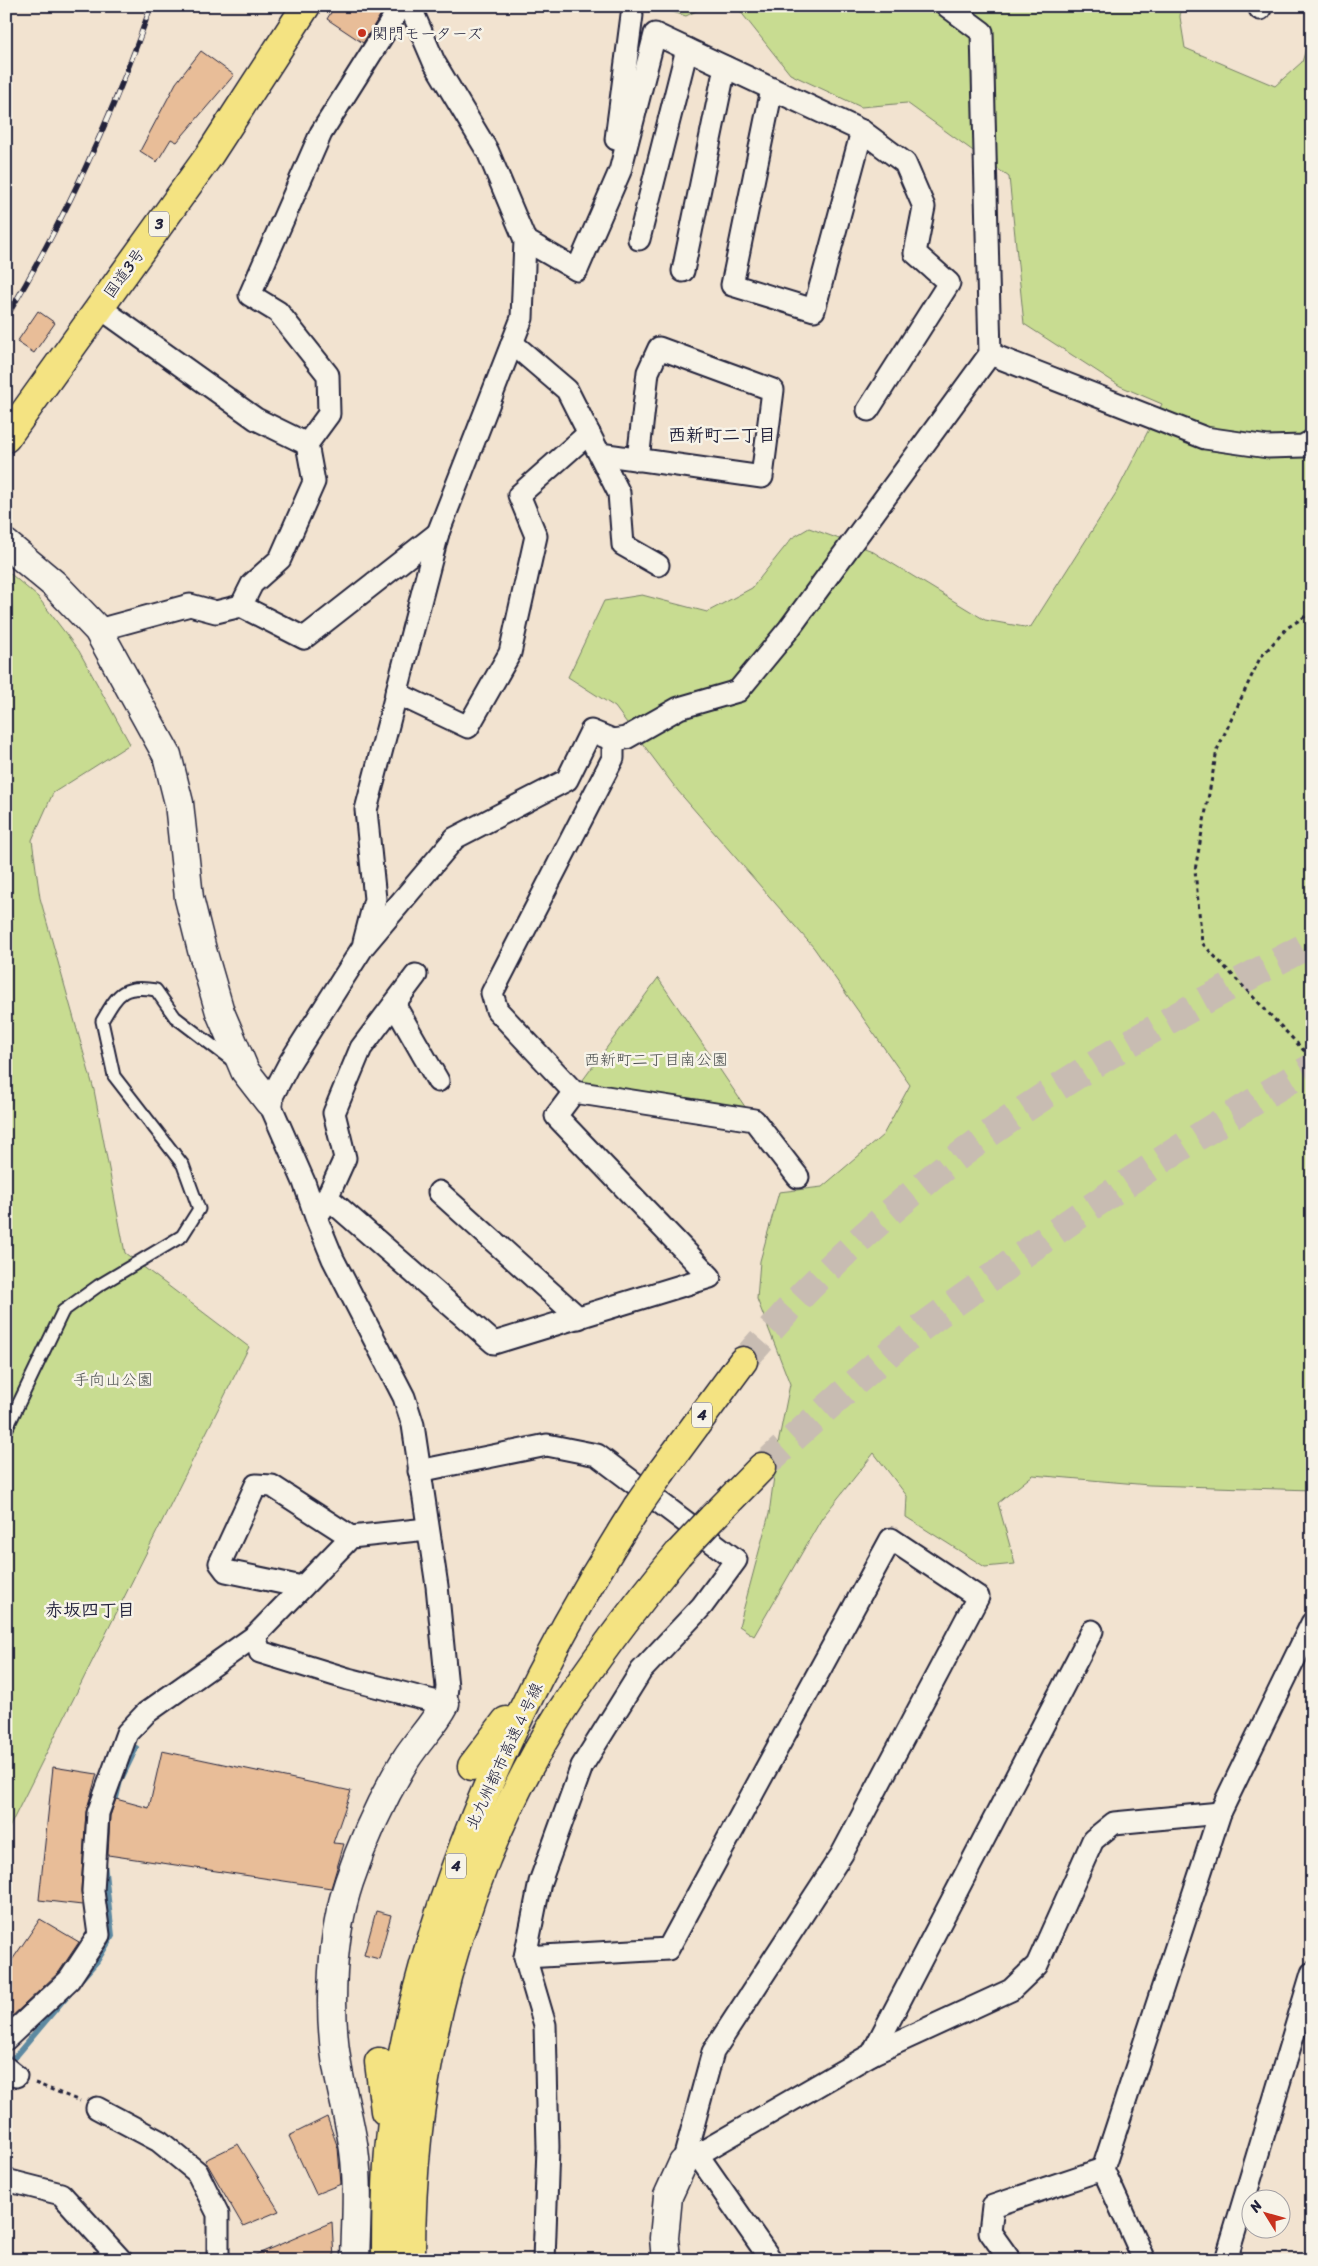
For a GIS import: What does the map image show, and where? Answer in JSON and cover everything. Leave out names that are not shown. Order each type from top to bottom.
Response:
[{"type":"highway","name":"国道3号","points":[[6,438],[208,157],[306,6]]},
{"type":"highway","name":"北九州都市高速４号線","points":[[386,2260],[389,2150],[398,2082],[413,2011],[444,1900],[475,1819],[538,1680],[602,1562],[662,1471],[743,1361]]},
{"type":"highway","name":"北九州都市高速４号線","points":[[411,2260],[414,2154],[424,2084],[456,1946],[478,1881],[503,1821],[530,1765],[592,1664],[678,1554],[762,1466]]},
{"type":"highway","points":[[472,1766],[538,1680]]},
{"type":"highway","points":[[379,2062],[389,2150]]},
{"type":"street","points":[[241,606],[252,584],[280,560],[314,482],[307,444],[329,414],[328,375],[278,312],[250,295],[320,133],[401,6]]},
{"type":"street","points":[[363,947],[375,899],[366,810],[438,533],[522,318],[525,240],[488,152],[434,62],[410,6]]},
{"type":"street","points":[[270,1102],[290,1062],[363,947],[455,838],[566,780],[591,731],[613,740],[626,738],[679,708],[738,691],[789,629],[990,354],[982,32],[947,6]]},
{"type":"street","points":[[609,196],[632,15]]},
{"type":"street","points":[[525,240],[577,270],[620,171],[655,34],[862,132],[905,162],[924,207],[915,253],[949,283],[868,410]]},
{"type":"street","points":[[639,239],[688,49]]},
{"type":"street","points":[[683,271],[725,67]]},
{"type":"street","points":[[772,89],[732,285],[814,310],[862,132]]},
{"type":"street","points":[[99,307],[256,420],[307,444]]},
{"type":"street","points":[[512,343],[567,390],[619,494],[622,545],[658,565]]},
{"type":"street","points":[[600,454],[762,477],[773,390],[659,348],[648,372],[638,460]]},
{"type":"street","points":[[990,354],[1205,438],[1268,447],[1303,446],[1312,441]]},
{"type":"street","points":[[396,693],[468,727],[510,653],[536,536],[519,495],[589,434]]},
{"type":"street","points":[[98,630],[190,605],[216,612],[241,606],[304,638],[438,533]]},
{"type":"street","points":[[6,544],[54,584],[98,630],[167,755],[178,803],[189,898],[220,1012],[245,1071],[270,1102],[304,1182],[333,1260],[404,1397],[413,1425],[437,1586],[446,1687],[445,1704],[437,1720],[408,1756],[377,1811],[349,1882],[340,1912],[335,1941],[332,2033],[354,2151],[357,2184],[355,2260]]},
{"type":"street","points":[[613,740],[613,758],[492,993],[498,1010],[574,1092],[754,1120],[798,1177]]},
{"type":"street","points":[[317,1220],[345,1158],[334,1113],[361,1048],[416,975]]},
{"type":"street","points":[[394,1004],[438,1081]]},
{"type":"street","points":[[327,1197],[494,1343],[710,1277],[556,1116],[574,1092]]},
{"type":"street","points":[[439,1192],[579,1318]]},
{"type":"street","points":[[420,1471],[548,1446],[597,1455],[736,1560],[702,1606],[641,1671],[582,1766],[540,1882],[525,1957],[545,2025],[548,2147],[544,2260]]},
{"type":"street","points":[[302,1587],[226,1571],[220,1563],[256,1485],[272,1486],[351,1537]]},
{"type":"street","points":[[6,2040],[69,1980],[99,1935],[93,1891],[98,1814],[127,1733],[146,1713],[255,1636],[351,1537],[427,1528]]},
{"type":"street","points":[[525,1957],[668,1949],[891,1540],[978,1597],[842,1854],[713,2052],[690,2158],[668,2196],[664,2238],[666,2260]]},
{"type":"street","points":[[1144,2260],[1103,2169],[1220,1813],[1312,1623]]},
{"type":"street","points":[[872,2054],[1092,1631]]},
{"type":"street","points":[[255,1636],[260,1652],[348,1679],[445,1704]]},
{"type":"street","points":[[690,2158],[872,2054],[1011,1990],[1037,1964],[1093,1840],[1114,1824],[1220,1813]]},
{"type":"street","points":[[1226,2260],[1312,1973]]},
{"type":"street","points":[[97,2108],[159,2141],[197,2172],[218,2214],[218,2255],[220,2260]]},
{"type":"street","points":[[690,2158],[770,2260]]},
{"type":"street","points":[[1010,2260],[990,2232],[993,2206],[1103,2169]]},
{"type":"street","points":[[6,2180],[61,2194],[121,2260]]},
{"type":"lane","points":[[6,1430],[63,1311],[98,1286],[182,1236],[199,1209],[182,1165],[114,1076],[102,1021],[116,996],[136,986],[156,990],[175,1017],[245,1071]]},
{"type":"path","points":[[1312,612],[1287,628],[1260,658],[1218,750],[1196,870],[1202,943],[1312,1059]]},
{"type":"path","points":[[11,2072],[97,2108]]},
{"type":"green space","points":[[652,6],[706,6],[686,16]]},
{"type":"green space","points":[[736,6],[1181,6],[1180,17],[1185,48],[1275,86],[1302,62],[1312,30],[1312,1490],[1149,1485],[1033,1475],[998,1503],[1015,1564],[985,1567],[906,1517],[907,1496],[874,1453],[822,1518],[754,1636],[739,1626],[769,1514],[779,1439],[790,1384],[757,1299],[760,1261],[779,1192],[822,1187],[883,1135],[910,1085],[814,948],[678,791],[615,707],[568,677],[604,601],[642,595],[707,612],[752,588],[792,538],[809,528],[870,550],[985,620],[1030,628],[1116,493],[1162,404],[1120,386],[1024,324],[1009,177],[907,103],[861,107],[790,74]]},
{"type":"green space","name":"手向山公園","points":[[6,570],[38,597],[79,651],[130,744],[53,793],[32,840],[40,898],[94,1090],[125,1253],[249,1347],[6,1834]]},
{"type":"green space","name":"西新町二丁目南公園","points":[[658,978],[754,1120],[574,1092]]},
{"type":"building","name":"関門モーターズ","points":[[335,6],[386,6],[363,43],[327,19]]},
{"type":"building","points":[[201,51],[234,75],[177,142],[171,139],[157,162],[140,151],[176,83]]},
{"type":"building","points":[[38,311],[55,323],[34,353],[17,342]]},
{"type":"building","points":[[162,1751],[351,1791],[333,1843],[344,1844],[331,1888],[108,1855],[110,1816],[116,1799],[149,1808]]},
{"type":"building","points":[[53,1767],[97,1774],[86,1812],[81,1890],[82,1905],[39,1900]]},
{"type":"building","points":[[376,1911],[391,1915],[379,1959],[364,1955]]},
{"type":"building","points":[[40,1919],[79,1942],[59,1972],[6,2022],[6,1969]]},
{"type":"building","points":[[327,2117],[338,2148],[341,2184],[316,2194],[289,2136]]},
{"type":"building","points":[[238,2144],[279,2211],[243,2226],[205,2160]]},
{"type":"building","points":[[332,2222],[334,2260],[244,2260]]},
{"type":"waterway","points":[[113,1810],[120,1781],[136,1748]]},
{"type":"waterway","points":[[105,1844],[111,1819]]},
{"type":"waterway","points":[[82,1978],[97,1961],[112,1936],[104,1863]]},
{"type":"waterway","points":[[6,2061],[16,2056],[69,1993]]},
{"type":"tunnel","points":[[743,1361],[800,1297],[849,1249],[890,1212],[978,1142],[1099,1061],[1183,1012],[1312,943]]},
{"type":"tunnel","points":[[762,1467],[881,1361],[941,1313],[1124,1185],[1312,1067]]},
{"type":"railway","points":[[6,318],[68,205],[121,87],[151,6]]},
{"type":"place","name":"関門モーターズ","points":[[362,33]]},
{"type":"district","name":"西新町二丁目","points":[[722,435]]},
{"type":"district","name":"赤坂四丁目","points":[[90,1610]]}]
